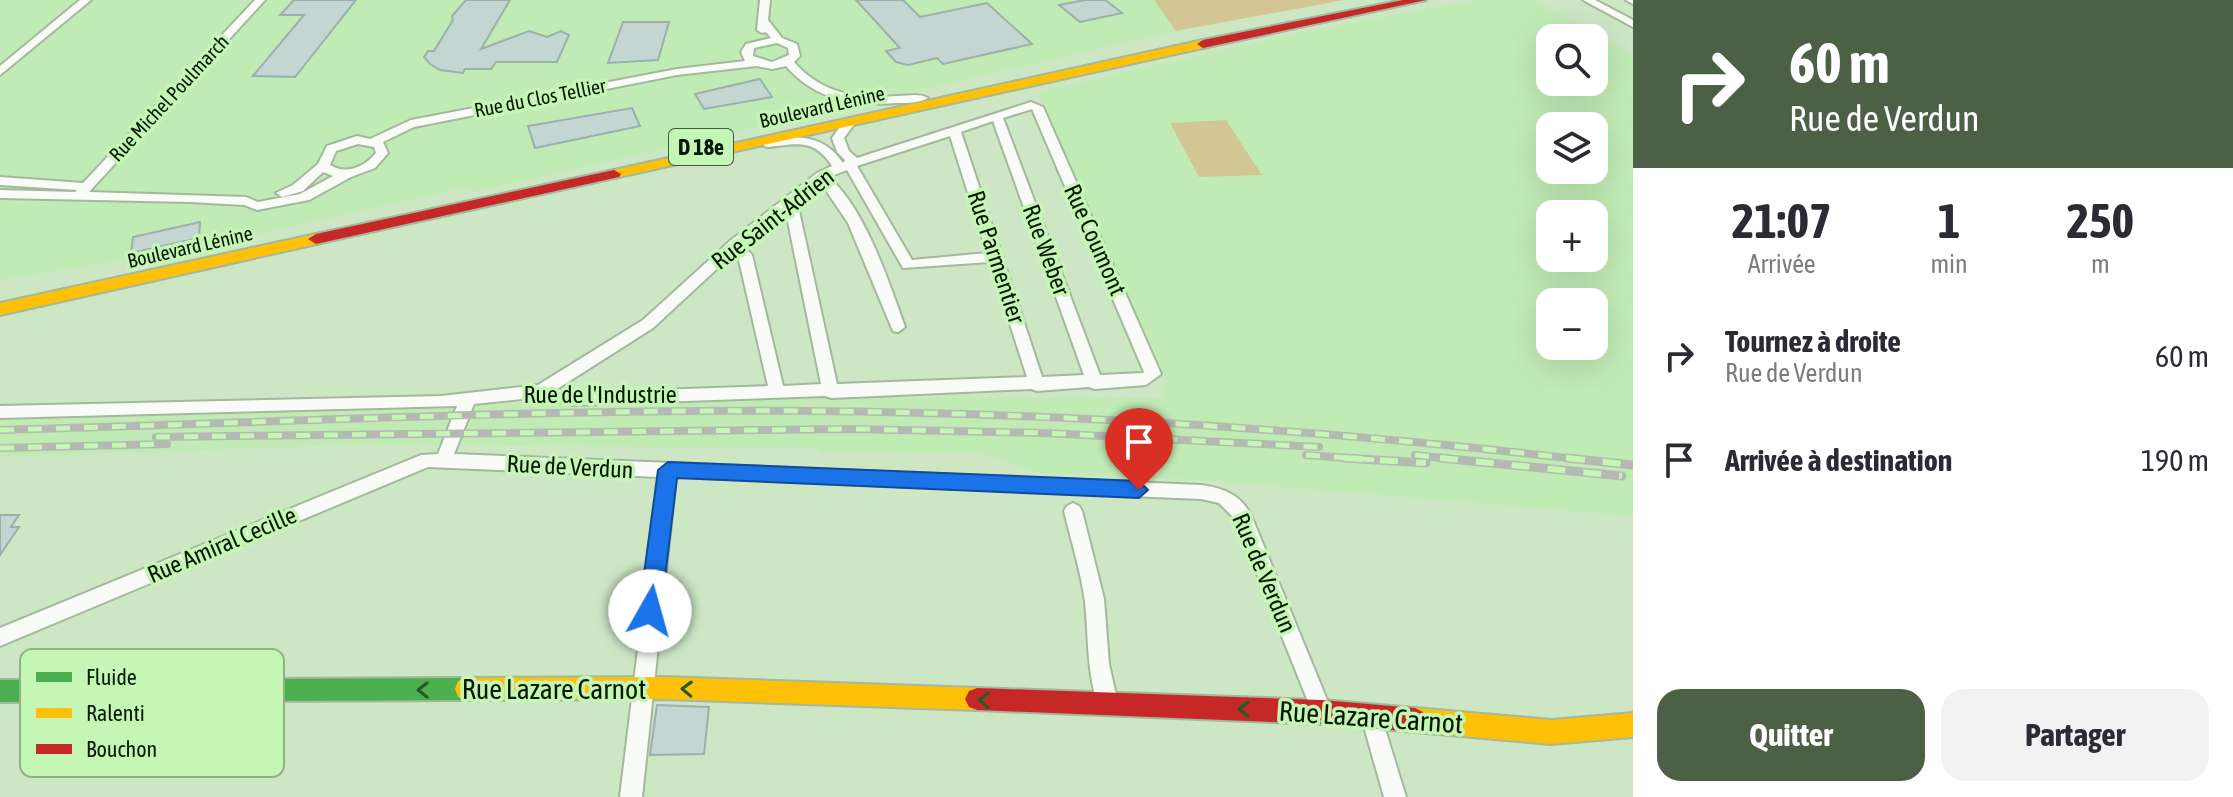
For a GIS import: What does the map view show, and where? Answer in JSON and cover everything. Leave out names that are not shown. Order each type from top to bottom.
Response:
[{"type":"main road","name":"Boulevard Lénine","points":[[0,297],[166,266],[922,98],[1384,0]]},
{"type":"main road","name":"Boulevard Lénine","points":[[0,309],[1330,16],[1420,0]]},
{"type":"main road","name":"Rue Lazare Carnot","points":[[284,690],[641,688],[1322,712],[1551,732],[1633,725]]},
{"type":"main road","name":"Rue Lazare Carnot","points":[[0,691],[20,691]]},
{"type":"street","points":[[0,72],[86,0]]},
{"type":"street","name":"Rue Michel Poulmarch","points":[[81,192],[260,0]]},
{"type":"street","name":"Rue du Clos Tellier","points":[[711,66],[746,52],[757,42],[764,22],[765,0]]},
{"type":"street","points":[[1588,0],[1633,24]]},
{"type":"street","points":[[764,22],[778,40],[795,49],[795,56],[788,61],[810,85],[832,97],[870,101],[922,98]]},
{"type":"street","points":[[757,42],[778,40]]},
{"type":"street","points":[[746,52],[756,63]]},
{"type":"street","name":"Rue du Clos Tellier","points":[[0,194],[81,192],[246,201],[298,188],[323,166],[325,155],[339,145],[357,140],[374,142],[411,124],[711,66],[769,65],[788,61]]},
{"type":"street","name":"Rue Saint-Adrien","points":[[541,391],[648,324],[735,244],[821,176],[847,164],[1034,105]]},
{"type":"street","name":"Rue Coumont","points":[[1034,105],[1152,377]]},
{"type":"street","name":"Rue Weber","points":[[997,117],[1095,383]]},
{"type":"street","points":[[849,123],[838,138],[847,164],[908,265],[996,257]]},
{"type":"street","name":"Rue Parmentier","points":[[954,129],[1037,385]]},
{"type":"street","name":"Rue du Clos Tellier","points":[[246,201],[257,206],[291,200],[326,187],[349,173],[366,169],[380,158],[382,149],[374,142]]},
{"type":"street","points":[[758,144],[817,142],[847,164]]},
{"type":"street","points":[[323,166],[333,173],[349,173]]},
{"type":"street","points":[[821,176],[835,188],[867,251],[898,327]]},
{"type":"street","name":"Rue du Clos Tellier","points":[[0,181],[81,192]]},
{"type":"street","points":[[786,204],[792,211],[831,392]]},
{"type":"street","points":[[735,244],[745,255],[777,393]]},
{"type":"street","name":"Rue de l'Industrie","points":[[0,412],[468,400],[541,391],[572,399],[831,392],[1095,383],[1152,377]]},
{"type":"street","points":[[444,459],[468,400]]},
{"type":"street","name":"Rue de Verdun","points":[[444,459],[526,466],[739,470],[1223,495],[1235,503],[1242,515],[1322,712]]},
{"type":"street","name":"Rue Amiral Cecille","points":[[0,637],[427,460],[444,459]]},
{"type":"street","points":[[631,797],[668,470]]},
{"type":"street","points":[[1073,511],[1094,599],[1099,664],[1108,704]]},
{"type":"street","points":[[1371,716],[1395,797]]},
{"type":"shaded area","points":[[0,0],[1154,0],[1176,31],[474,192],[472,186],[186,250],[0,280]]},
{"type":"shaded area","points":[[1154,0],[1344,0],[1176,31]]},
{"type":"shaded area","points":[[1477,0],[1534,0],[1577,24],[1536,24],[1536,96],[1608,96],[1608,41],[1633,55],[1633,516],[1188,479],[1042,473],[985,454],[819,452],[818,448],[349,445],[0,457],[0,417],[831,397],[1166,398],[1161,386],[1168,383],[1037,92],[1293,34]]},
{"type":"shaded area","points":[[1226,120],[1262,175],[1199,177],[1170,123]]},
{"type":"building","points":[[294,0],[356,0],[295,77],[253,76],[304,15],[280,15]]},
{"type":"building","points":[[466,0],[510,0],[481,49],[529,31],[547,37],[561,31],[569,35],[557,62],[496,62],[491,69],[465,69],[463,73],[440,70],[430,64],[424,57],[428,51],[434,51],[453,20],[452,16]]},
{"type":"building","points":[[856,0],[903,0],[920,17],[987,3],[1032,44],[943,64],[937,58],[908,65],[896,62],[886,51],[900,48]]},
{"type":"building","points":[[1105,0],[1122,13],[1080,22],[1059,5]]},
{"type":"building","points":[[623,22],[669,22],[658,60],[608,63]]},
{"type":"building","points":[[760,79],[772,97],[704,109],[695,94]]},
{"type":"building","points":[[632,108],[640,126],[535,148],[528,126]]},
{"type":"building","points":[[200,222],[199,238],[131,253],[133,237]]},
{"type":"building","points":[[0,515],[19,515],[11,527],[19,527],[0,555]]},
{"type":"building","points":[[657,705],[709,707],[704,754],[650,755]]},
{"type":"railway","points":[[0,430],[604,412],[903,412],[1196,425],[1573,459]]},
{"type":"railway","points":[[156,437],[852,429],[1044,433],[1319,447]]},
{"type":"railway","points":[[0,448],[167,444]]},
{"type":"railway","points":[[1306,455],[1360,459]]},
{"type":"railway","points":[[1415,455],[1458,460]]},
{"type":"railway","points":[[1344,458],[1360,459]]},
{"type":"railway","points":[[1440,458],[1458,460]]},
{"type":"railway","points":[[1567,458],[1573,459]]},
{"type":"railway","points":[[1360,459],[1426,463]]},
{"type":"railway","points":[[1360,459],[1374,460]]},
{"type":"railway","points":[[1573,459],[1633,465]]},
{"type":"railway","points":[[1573,459],[1585,460]]},
{"type":"railway","points":[[1458,460],[1622,476]]},
{"type":"traffic: fast","points":[[284,690],[466,689]]},
{"type":"traffic: fast","points":[[0,691],[20,691]]},
{"type":"traffic: slow","points":[[614,174],[1203,44]]},
{"type":"traffic: slow","points":[[0,309],[316,239]]},
{"type":"traffic: slow","points":[[466,689],[665,688],[977,699]]},
{"type":"traffic: slow","points":[[1415,720],[1551,732],[1633,725]]},
{"type":"traffic: jam","points":[[1203,44],[1420,0]]},
{"type":"traffic: jam","points":[[316,239],[614,174]]},
{"type":"traffic: jam","points":[[977,699],[1322,712],[1415,720]]},
{"type":"route","points":[[650,611],[668,470],[739,470],[766,474],[1139,490]]}]
